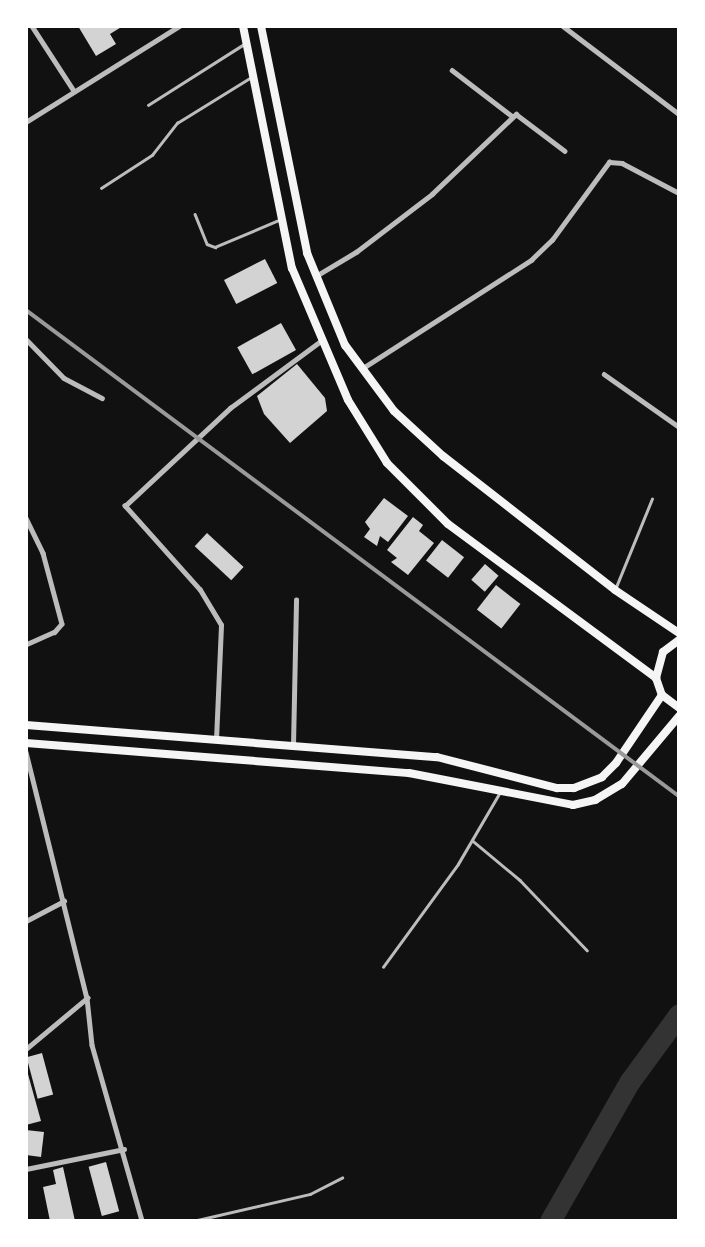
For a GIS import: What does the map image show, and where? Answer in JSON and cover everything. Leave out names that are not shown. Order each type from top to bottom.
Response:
[{"type":"main road","points":[[243,26],[279,219],[321,341],[374,443],[421,501],[656,678],[662,695],[679,708]]},
{"type":"main road","points":[[261,26],[298,213],[315,277],[345,345],[394,411],[443,456],[615,590],[679,633]]},
{"type":"main road","points":[[656,678],[663,652],[679,640]]},
{"type":"main road","points":[[26,725],[437,757],[557,788],[575,788],[602,777],[616,763],[662,695]]},
{"type":"main road","points":[[26,743],[409,773],[501,789],[562,804],[595,800],[622,784],[679,716]]},
{"type":"street","points":[[32,26],[74,91]]},
{"type":"street","points":[[26,122],[179,26]]},
{"type":"street","points":[[564,26],[679,114]]},
{"type":"street","points":[[452,70],[512,116],[525,118],[565,150]]},
{"type":"street","points":[[315,277],[356,253],[432,194],[512,116]]},
{"type":"street","points":[[362,369],[531,260],[552,240],[609,162],[622,163],[679,193]]},
{"type":"street","points":[[26,339],[64,377],[102,398]]},
{"type":"street","points":[[216,740],[220,625],[200,590],[125,506],[230,408],[321,341]]},
{"type":"street","points":[[604,374],[679,427]]},
{"type":"street","points":[[26,518],[47,563],[62,624],[55,632],[26,645]]},
{"type":"street","points":[[293,745],[296,600]]},
{"type":"street","points":[[26,752],[28,770],[65,901],[86,998],[92,1045],[124,1149],[142,1221]]},
{"type":"street","points":[[26,921],[65,901]]},
{"type":"street","points":[[26,1049],[86,998]]},
{"type":"street","points":[[26,1169],[124,1149]]},
{"type":"lane","points":[[148,105],[246,42]]},
{"type":"lane","points":[[102,188],[152,155],[177,124],[253,77]]},
{"type":"lane","points":[[195,214],[207,244],[215,247],[279,219]]},
{"type":"lane","points":[[615,590],[652,499]]},
{"type":"lane","points":[[383,967],[473,841],[501,789]]},
{"type":"lane","points":[[473,841],[520,880],[587,950]]},
{"type":"lane","points":[[193,1221],[310,1194],[342,1178]]},
{"type":"building","points":[[78,26],[123,26],[110,34],[116,44],[96,56]]},
{"type":"building","points":[[265,259],[277,283],[236,304],[224,280]]},
{"type":"building","points":[[281,323],[296,350],[252,374],[237,347]]},
{"type":"building","points":[[297,364],[325,398],[327,411],[290,443],[264,414],[257,396]]},
{"type":"building","points":[[384,498],[408,516],[388,542],[380,536],[377,546],[364,537],[370,529],[365,522]]},
{"type":"building","points":[[413,517],[423,525],[419,531],[434,543],[408,575],[391,562],[397,558],[387,550]]},
{"type":"building","points":[[207,533],[244,567],[231,580],[195,546]]},
{"type":"building","points":[[442,540],[464,557],[448,578],[426,560]]},
{"type":"building","points":[[485,564],[499,576],[485,592],[471,580]]},
{"type":"building","points":[[496,585],[520,604],[501,629],[477,609]]},
{"type":"building","points":[[42,1053],[53,1095],[38,1099],[27,1057]]},
{"type":"building","points":[[26,1067],[41,1121],[26,1125]]},
{"type":"building","points":[[26,1130],[44,1132],[41,1157],[26,1155]]},
{"type":"building","points":[[106,1162],[119,1211],[102,1216],[89,1167]]},
{"type":"building","points":[[63,1167],[75,1221],[50,1221],[43,1187],[56,1184],[53,1170]]},
{"type":"waterway","points":[[550,1221],[630,1081],[679,1014]]},
{"type":"railway","points":[[26,310],[679,796]]}]
